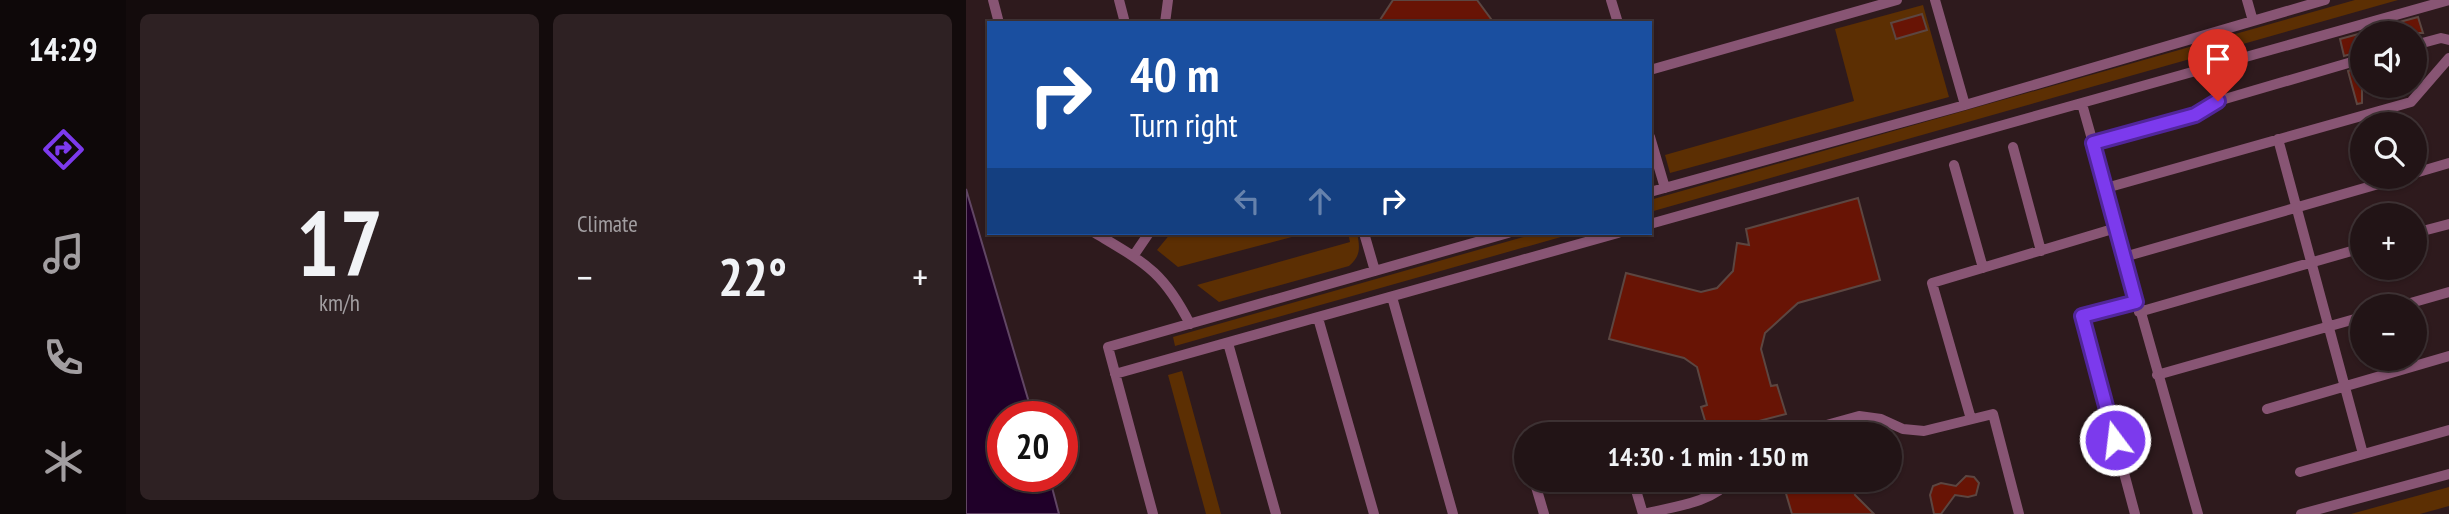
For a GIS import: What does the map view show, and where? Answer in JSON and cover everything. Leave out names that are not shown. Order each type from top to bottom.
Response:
[{"type":"lane","points":[[993,0],[998,21]]},
{"type":"lane","points":[[1119,0],[1124,21]]},
{"type":"lane","points":[[1165,21],[1168,0]]},
{"type":"lane","points":[[1611,0],[1617,21]]},
{"type":"lane","points":[[1652,69],[1897,0]]},
{"type":"lane","points":[[1935,0],[1965,105]]},
{"type":"lane","points":[[2247,0],[2253,21]]},
{"type":"lane","points":[[1652,223],[2449,0]]},
{"type":"lane","points":[[1652,191],[1965,105],[2321,1]]},
{"type":"lane","points":[[2427,41],[2441,38],[2449,40]]},
{"type":"lane","points":[[2105,188],[2411,102],[2449,58]]},
{"type":"lane","points":[[2093,143],[2195,115],[2218,101],[2350,62]]},
{"type":"lane","points":[[2209,69],[2218,101]]},
{"type":"lane","points":[[2082,104],[2197,514]]},
{"type":"lane","points":[[2278,139],[2363,454]]},
{"type":"lane","points":[[1652,144],[1665,188]]},
{"type":"lane","points":[[2013,147],[2041,251]]},
{"type":"lane","points":[[2427,169],[2449,163]]},
{"type":"lane","points":[[1954,165],[1983,268]]},
{"type":"lane","points":[[2124,257],[2362,189]]},
{"type":"lane","points":[[2427,230],[2449,224]]},
{"type":"lane","points":[[1971,419],[1933,283],[2116,228]]},
{"type":"lane","points":[[1099,235],[1134,255],[1161,276],[1175,294],[1190,324]]},
{"type":"lane","points":[[1134,255],[1149,235]]},
{"type":"lane","points":[[1365,235],[1375,271]]},
{"type":"lane","points":[[1153,514],[1108,347],[1501,235]]},
{"type":"lane","points":[[1115,374],[1611,235]]},
{"type":"lane","points":[[2135,514],[2082,316],[2138,307],[2350,252]]},
{"type":"lane","points":[[2427,298],[2449,292]]},
{"type":"lane","points":[[1392,297],[1452,514]]},
{"type":"lane","points":[[1318,318],[1374,514]]},
{"type":"lane","points":[[2157,375],[2350,321]]},
{"type":"lane","points":[[1228,343],[1276,514]]},
{"type":"lane","points":[[2267,409],[2449,356]]},
{"type":"lane","points":[[1902,429],[1924,431],[1993,414],[2019,514]]},
{"type":"lane","points":[[1837,422],[1859,416],[1888,422]]},
{"type":"lane","points":[[2300,472],[2449,430]]},
{"type":"lane","points":[[2301,514],[2449,474]]},
{"type":"lane","points":[[1538,492],[1544,514]]},
{"type":"lane","points":[[1637,492],[1643,514],[1717,492]]},
{"type":"shaded area","points":[[2355,0],[2398,0],[1652,211],[1652,199]]},
{"type":"shaded area","points":[[1923,5],[1949,97],[1670,173],[1665,155],[1854,101],[1835,29]]},
{"type":"shaded area","points":[[966,189],[1029,401],[987,401],[987,492],[1053,492],[1059,514],[966,514]]},
{"type":"shaded area","points":[[1169,235],[1299,235],[1178,267],[1157,250]]},
{"type":"shaded area","points":[[1348,235],[1357,235],[1358,255],[1349,266],[1219,302],[1197,285],[1350,242]]},
{"type":"shaded area","points":[[1530,235],[1568,235],[1175,346],[1173,337]]},
{"type":"shaded area","points":[[1182,371],[1221,514],[1206,514],[1168,375]]},
{"type":"shaded area","points":[[2449,487],[2449,506],[2420,514],[2351,514]]},
{"type":"building","points":[[1393,0],[1477,0],[1493,21],[1379,21]]},
{"type":"building","points":[[1922,14],[1927,30],[1896,39],[1891,23]]},
{"type":"building","points":[[2418,17],[2419,21],[2403,21]]},
{"type":"building","points":[[2350,36],[2350,54],[2344,56],[2340,39]]},
{"type":"building","points":[[2355,98],[2362,98],[2362,103],[2357,104]]},
{"type":"building","points":[[1858,198],[1880,280],[1798,303],[1765,333],[1761,349],[1771,386],[1777,385],[1786,414],[1755,422],[1705,422],[1701,407],[1707,405],[1697,367],[1684,358],[1609,339],[1626,273],[1701,292],[1717,288],[1733,271],[1737,243],[1749,245],[1746,229]]},
{"type":"building","points":[[1966,476],[1974,477],[1979,483],[1976,495],[1955,495],[1941,514],[1934,514],[1930,495],[1933,486],[1941,483],[1956,486]]},
{"type":"building","points":[[1786,492],[1854,492],[1874,514],[1792,514]]},
{"type":"route","points":[[2115,440],[2082,316],[2136,302],[2093,143],[2195,115],[2218,101]]}]
